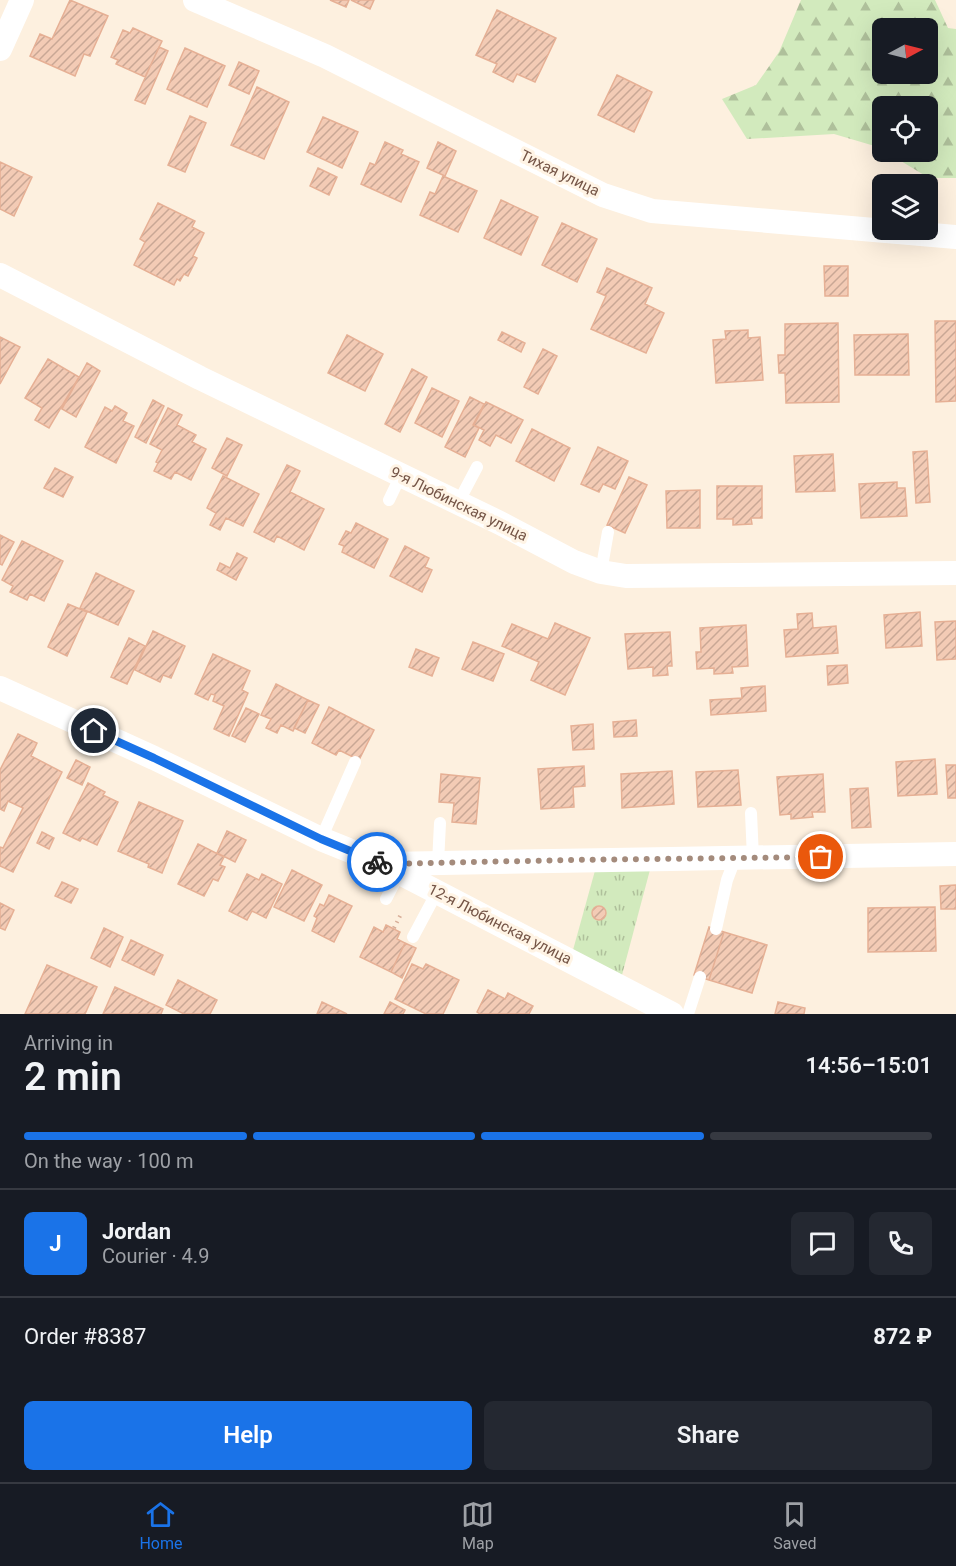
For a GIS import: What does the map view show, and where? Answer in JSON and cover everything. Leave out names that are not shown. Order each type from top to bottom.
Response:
[{"type":"street","points":[[0,48],[22,0]]},
{"type":"street","name":"Тихая улица","points":[[195,0],[325,56],[603,195],[652,211],[956,237]]},
{"type":"street","name":"9-я Любинская улица","points":[[0,275],[200,378],[574,562],[601,572],[626,576],[956,573]]},
{"type":"street","name":"12-я Любинская улица","points":[[0,688],[154,758],[321,839],[392,868],[672,1014]]},
{"type":"street","points":[[392,868],[438,863],[956,854]]},
{"type":"lane","points":[[458,503],[477,467]]},
{"type":"lane","points":[[389,500],[401,476]]},
{"type":"lane","points":[[601,572],[608,532]]},
{"type":"lane","points":[[321,839],[355,762]]},
{"type":"lane","points":[[716,929],[727,880],[744,859],[751,813]]},
{"type":"lane","points":[[438,863],[440,823]]},
{"type":"lane","points":[[386,899],[392,868]]},
{"type":"lane","points":[[413,938],[437,892]]},
{"type":"lane","points":[[688,1014],[700,977]]},
{"type":"path","points":[[394,928],[401,914]]},
{"type":"green space","points":[[801,0],[935,0],[948,28],[956,29],[956,178],[938,178],[938,174],[922,174],[903,162],[938,162],[938,96],[872,96],[872,145],[834,134],[747,139],[722,99],[756,85],[779,52]]},
{"type":"green space","points":[[651,866],[622,975],[573,950],[596,867]]},
{"type":"building","points":[[70,0],[108,16],[90,56],[84,54],[75,76],[30,56],[40,34],[52,39]]},
{"type":"building","points":[[330,0],[349,0],[346,7]]},
{"type":"building","points":[[351,0],[374,0],[370,9]]},
{"type":"building","points":[[497,10],[556,38],[535,82],[517,74],[513,82],[493,72],[497,64],[476,55]]},
{"type":"building","points":[[133,28],[162,41],[145,77],[116,64],[118,60],[111,57],[123,30],[130,33]]},
{"type":"building","points":[[159,47],[168,51],[145,104],[135,100]]},
{"type":"building","points":[[185,48],[225,66],[207,107],[167,89]]},
{"type":"building","points":[[239,62],[259,71],[249,94],[229,85]]},
{"type":"building","points":[[617,75],[652,92],[634,132],[598,115]]},
{"type":"building","points":[[257,87],[289,102],[264,159],[231,145]]},
{"type":"building","points":[[190,116],[206,123],[185,172],[168,165]]},
{"type":"building","points":[[323,117],[358,132],[342,168],[307,152]]},
{"type":"building","points":[[385,142],[403,150],[401,154],[419,162],[401,202],[361,184],[370,163],[375,165]]},
{"type":"building","points":[[438,142],[456,151],[445,176],[427,168]]},
{"type":"building","points":[[0,162],[32,177],[14,216],[0,209]]},
{"type":"building","points":[[318,168],[337,177],[329,195],[310,186]]},
{"type":"building","points":[[443,176],[477,191],[458,232],[420,215],[430,192],[435,194]]},
{"type":"building","points":[[501,200],[538,217],[521,255],[484,238]]},
{"type":"building","points":[[158,203],[195,221],[192,227],[204,233],[193,256],[197,258],[188,276],[184,274],[180,281],[177,279],[174,285],[134,265],[145,242],[140,239]]},
{"type":"building","points":[[562,223],[597,239],[577,282],[542,265]]},
{"type":"building","points":[[824,266],[848,266],[848,296],[825,296]]},
{"type":"building","points":[[607,268],[652,288],[645,304],[664,313],[646,353],[591,329],[606,296],[597,292]]},
{"type":"building","points":[[935,321],[956,321],[956,401],[936,402]]},
{"type":"building","points":[[838,323],[839,402],[786,403],[785,373],[779,373],[778,355],[785,355],[785,324]]},
{"type":"building","points":[[748,330],[748,338],[760,337],[763,380],[716,383],[713,340],[726,339],[725,331]]},
{"type":"building","points":[[502,332],[525,343],[521,352],[498,340]]},
{"type":"building","points":[[908,334],[909,375],[855,375],[854,335]]},
{"type":"building","points":[[347,335],[383,354],[365,391],[328,373]]},
{"type":"building","points":[[0,337],[20,347],[0,384]]},
{"type":"building","points":[[543,349],[557,356],[538,394],[524,387]]},
{"type":"building","points":[[48,359],[79,377],[49,428],[35,420],[42,408],[25,398]]},
{"type":"building","points":[[87,363],[100,371],[76,417],[62,409]]},
{"type":"building","points":[[412,369],[427,377],[400,432],[385,424]]},
{"type":"building","points":[[432,388],[459,401],[442,437],[415,423]]},
{"type":"building","points":[[470,397],[484,404],[473,425],[479,428],[465,457],[445,447]]},
{"type":"building","points":[[153,400],[164,406],[146,443],[135,437]]},
{"type":"building","points":[[486,402],[523,420],[511,443],[496,435],[490,446],[479,440],[484,430],[474,425]]},
{"type":"building","points":[[115,406],[127,413],[123,421],[134,426],[116,463],[85,447],[105,407],[112,411]]},
{"type":"building","points":[[168,408],[182,415],[177,425],[196,435],[192,442],[206,449],[191,480],[175,472],[171,479],[154,471],[162,450],[150,444]]},
{"type":"building","points":[[532,429],[570,448],[554,481],[516,461]]},
{"type":"building","points":[[227,438],[242,445],[227,476],[212,468]]},
{"type":"building","points":[[598,447],[628,461],[615,489],[603,484],[599,492],[581,484]]},
{"type":"building","points":[[927,451],[930,502],[916,503],[913,452]]},
{"type":"building","points":[[833,454],[835,491],[796,492],[794,456]]},
{"type":"building","points":[[287,465],[300,471],[290,492],[324,509],[304,550],[277,536],[274,542],[254,532]]},
{"type":"building","points":[[55,468],[73,477],[63,497],[44,488]]},
{"type":"building","points":[[223,476],[259,494],[243,526],[226,518],[220,530],[210,525],[216,513],[207,508]]},
{"type":"building","points":[[629,477],[647,485],[625,533],[607,525]]},
{"type":"building","points":[[897,482],[897,488],[905,488],[907,516],[861,518],[859,484]]},
{"type":"building","points":[[717,486],[762,486],[762,518],[751,518],[752,524],[733,525],[733,519],[717,519]]},
{"type":"building","points":[[700,490],[700,528],[667,528],[666,491]]},
{"type":"building","points":[[356,523],[388,539],[374,568],[342,552],[344,546],[339,544],[346,531],[351,533]]},
{"type":"building","points":[[0,535],[14,542],[2,565],[0,564]]},
{"type":"building","points":[[22,541],[63,561],[44,601],[30,594],[27,600],[10,592],[13,586],[2,580]]},
{"type":"building","points":[[405,546],[429,558],[425,567],[432,570],[422,592],[390,576]]},
{"type":"building","points":[[237,553],[247,558],[236,580],[217,570],[220,563],[230,568]]},
{"type":"building","points":[[96,573],[134,591],[118,625],[80,608]]},
{"type":"building","points":[[68,604],[87,612],[67,656],[48,647]]},
{"type":"building","points":[[920,612],[922,646],[886,648],[884,615]]},
{"type":"building","points":[[812,613],[813,628],[836,626],[838,653],[786,657],[784,630],[798,629],[797,614]]},
{"type":"building","points":[[956,621],[956,659],[937,660],[935,622]]},
{"type":"building","points":[[555,623],[590,638],[565,695],[531,680],[539,662],[502,646],[512,624],[548,639]]},
{"type":"building","points":[[746,625],[748,666],[732,667],[733,673],[714,674],[714,668],[697,669],[696,652],[701,652],[700,628]]},
{"type":"building","points":[[153,631],[185,646],[171,678],[163,675],[160,682],[135,670]]},
{"type":"building","points":[[670,632],[672,666],[667,666],[668,675],[653,676],[653,667],[628,669],[625,634]]},
{"type":"building","points":[[129,638],[145,646],[127,684],[111,677]]},
{"type":"building","points":[[473,642],[504,654],[493,681],[462,669]]},
{"type":"building","points":[[416,649],[439,658],[432,676],[409,667]]},
{"type":"building","points":[[213,654],[250,671],[242,690],[248,693],[229,736],[214,729],[224,706],[213,701],[215,695],[211,694],[208,700],[195,694]]},
{"type":"building","points":[[847,665],[848,683],[828,685],[827,666]]},
{"type":"building","points":[[276,684],[308,700],[293,731],[281,725],[277,733],[266,728],[271,719],[261,715]]},
{"type":"building","points":[[765,686],[766,711],[711,715],[710,700],[742,698],[741,688]]},
{"type":"building","points":[[308,700],[319,705],[305,733],[294,728]]},
{"type":"building","points":[[329,707],[374,730],[359,760],[339,750],[336,755],[312,743]]},
{"type":"building","points":[[246,708],[259,714],[245,742],[232,736]]},
{"type":"building","points":[[636,720],[637,736],[614,737],[613,722]]},
{"type":"building","points":[[593,724],[594,749],[573,750],[571,726]]},
{"type":"building","points":[[18,734],[37,743],[31,756],[62,772],[13,872],[0,866],[0,847],[3,848],[23,808],[8,801],[4,811],[0,809],[0,770]]},
{"type":"building","points":[[935,759],[937,794],[898,796],[896,762]]},
{"type":"building","points":[[76,760],[90,767],[82,785],[67,778]]},
{"type":"building","points":[[946,765],[956,765],[956,798],[948,798]]},
{"type":"building","points":[[584,766],[585,786],[573,787],[574,807],[541,809],[538,769]]},
{"type":"building","points":[[738,770],[741,805],[698,807],[696,772]]},
{"type":"building","points":[[672,771],[674,804],[622,808],[621,774]]},
{"type":"building","points":[[441,774],[480,778],[476,824],[452,822],[454,803],[439,802]]},
{"type":"building","points":[[823,774],[825,812],[812,812],[813,817],[791,819],[791,814],[780,815],[777,777]]},
{"type":"building","points":[[88,783],[105,792],[103,795],[118,802],[97,845],[82,838],[80,841],[63,833]]},
{"type":"building","points":[[868,788],[871,827],[852,828],[850,789]]},
{"type":"building","points":[[139,802],[183,821],[162,873],[148,867],[149,864],[118,851]]},
{"type":"building","points":[[227,831],[246,840],[235,862],[217,853]]},
{"type":"building","points":[[42,832],[54,838],[49,849],[37,843]]},
{"type":"building","points":[[198,844],[224,857],[220,865],[225,867],[218,881],[213,879],[204,896],[178,884]]},
{"type":"building","points":[[292,870],[322,885],[304,921],[274,907]]},
{"type":"building","points":[[247,874],[259,880],[262,874],[282,884],[266,918],[252,911],[247,920],[229,911]]},
{"type":"building","points":[[62,882],[78,889],[71,903],[55,896]]},
{"type":"building","points":[[956,885],[956,909],[941,909],[940,886]]},
{"type":"building","points":[[329,895],[352,906],[334,942],[312,931],[317,918],[314,916],[320,904],[324,906]]},
{"type":"building","points":[[0,903],[14,910],[5,930],[0,928]]},
{"type":"building","points":[[599,906],[604,908],[606,913],[604,918],[599,920],[594,918],[592,913],[594,908]]},
{"type":"building","points":[[935,907],[936,951],[868,952],[868,908]]},
{"type":"building","points":[[386,925],[400,932],[397,939],[405,943],[391,972],[360,957],[374,927],[383,932]]},
{"type":"building","points":[[709,927],[724,932],[709,980],[694,975]]},
{"type":"building","points":[[104,928],[123,937],[110,967],[91,958]]},
{"type":"building","points":[[724,932],[767,945],[752,993],[709,980]]},
{"type":"building","points":[[131,940],[163,955],[154,975],[122,960]]},
{"type":"building","points":[[405,943],[416,948],[402,978],[391,972]]},
{"type":"building","points":[[412,964],[423,969],[426,964],[459,980],[443,1014],[426,1014],[395,999]]},
{"type":"building","points":[[47,965],[97,987],[85,1014],[25,1014]]},
{"type":"building","points":[[178,980],[217,1000],[210,1014],[184,1014],[166,1005]]},
{"type":"building","points":[[115,987],[163,1009],[161,1014],[103,1014]]},
{"type":"building","points":[[488,990],[505,999],[508,993],[533,1006],[529,1014],[480,1014],[477,1012]]},
{"type":"building","points":[[322,1002],[347,1014],[317,1014]]},
{"type":"building","points":[[390,1002],[405,1010],[403,1014],[384,1014]]},
{"type":"building","points":[[778,1002],[805,1008],[804,1014],[775,1014]]},
{"type":"way so far","points":[[377,862],[384,864],[821,857]]},
{"type":"route","points":[[94,731],[321,839],[377,862]]}]
